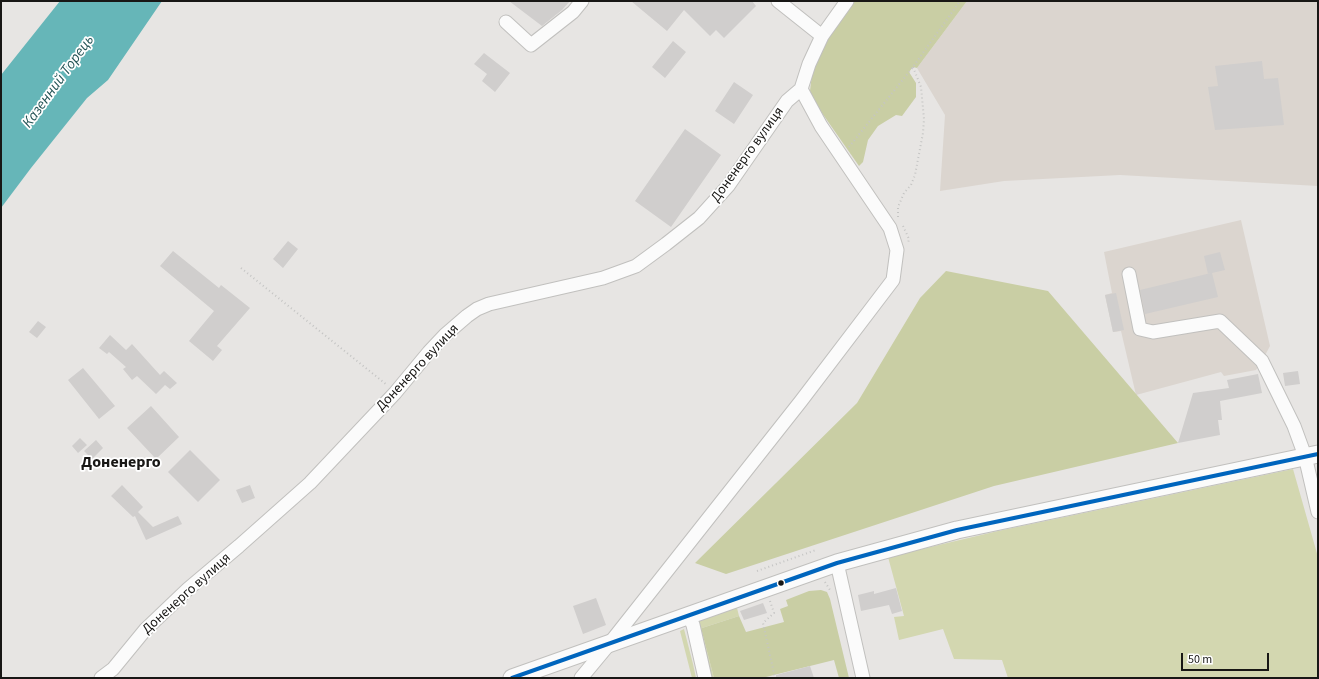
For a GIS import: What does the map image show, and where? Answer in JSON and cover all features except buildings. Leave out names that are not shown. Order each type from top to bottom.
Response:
[{"type":"main road","points":[[512,678],[837,563],[957,530],[1312,455]]},
{"type":"street","points":[[506,22],[531,46],[573,12],[582,1]]},
{"type":"street","points":[[778,1],[822,36]]},
{"type":"street","points":[[581,678],[801,401],[893,280],[897,250],[890,228],[821,126],[801,89],[809,64],[822,36],[847,1]]},
{"type":"street","name":"Доненерго вулиця","points":[[101,678],[113,669],[146,630],[188,589],[251,536],[310,483],[395,393],[445,335],[477,309],[489,304],[603,278],[636,266],[699,218],[728,186],[787,101],[801,89]]},
{"type":"street","points":[[1129,274],[1140,329],[1153,332],[1220,321],[1262,361],[1294,426],[1312,455],[1318,512]]},
{"type":"street","points":[[837,563],[863,678]]},
{"type":"street","points":[[689,616],[693,624],[705,678]]},
{"type":"path","points":[[842,156],[913,67],[960,1]]},
{"type":"path","points":[[898,217],[898,207],[904,193],[911,185],[915,175],[923,133],[924,119],[921,87],[913,67]]},
{"type":"path","points":[[902,224],[909,239],[908,248]]},
{"type":"path","points":[[241,268],[395,393]]},
{"type":"path","points":[[757,571],[816,550]]},
{"type":"path","points":[[770,600],[774,613],[762,623],[775,678]]},
{"type":"shaded area","points":[[967,1],[1318,1],[1318,186],[1120,175],[1004,181],[940,191],[945,115],[917,68]]},
{"type":"shaded area","points":[[1241,220],[1270,346],[1262,361],[1256,370],[1224,376],[1221,372],[1136,395],[1121,331],[1113,332],[1105,295],[1112,293],[1104,252]]},
{"type":"green space","points":[[854,1],[967,1],[917,68],[913,67],[909,72],[916,83],[916,97],[902,116],[896,115],[878,126],[868,140],[863,162],[859,166],[815,103],[810,91],[813,65],[827,39]]},
{"type":"green space","points":[[946,271],[1048,291],[1178,443],[994,486],[726,574],[695,563],[857,403],[920,298]]},
{"type":"green space","points":[[1293,469],[1318,557],[1318,678],[1008,678],[1002,660],[954,659],[943,629],[899,640],[894,617],[904,616],[888,557],[998,531]]},
{"type":"green space","points":[[821,590],[827,592],[830,599],[849,678],[839,678],[834,660],[762,678],[714,678],[702,628],[739,616],[746,632],[784,622],[780,609],[788,606],[786,600],[809,591]]},
{"type":"green space","points":[[737,608],[739,616],[702,628],[714,678],[708,678],[698,622]]},
{"type":"green space","points":[[684,629],[696,678],[692,678],[680,631]]},
{"type":"water","name":"Казенний Торець","points":[[60,1],[162,1],[108,80],[87,98],[1,208],[1,75]]},
{"type":"transit line","points":[[512,678],[837,563],[957,530],[1318,454]]},
{"type":"district","name":"Доненерго","points":[[121,463]]}]
